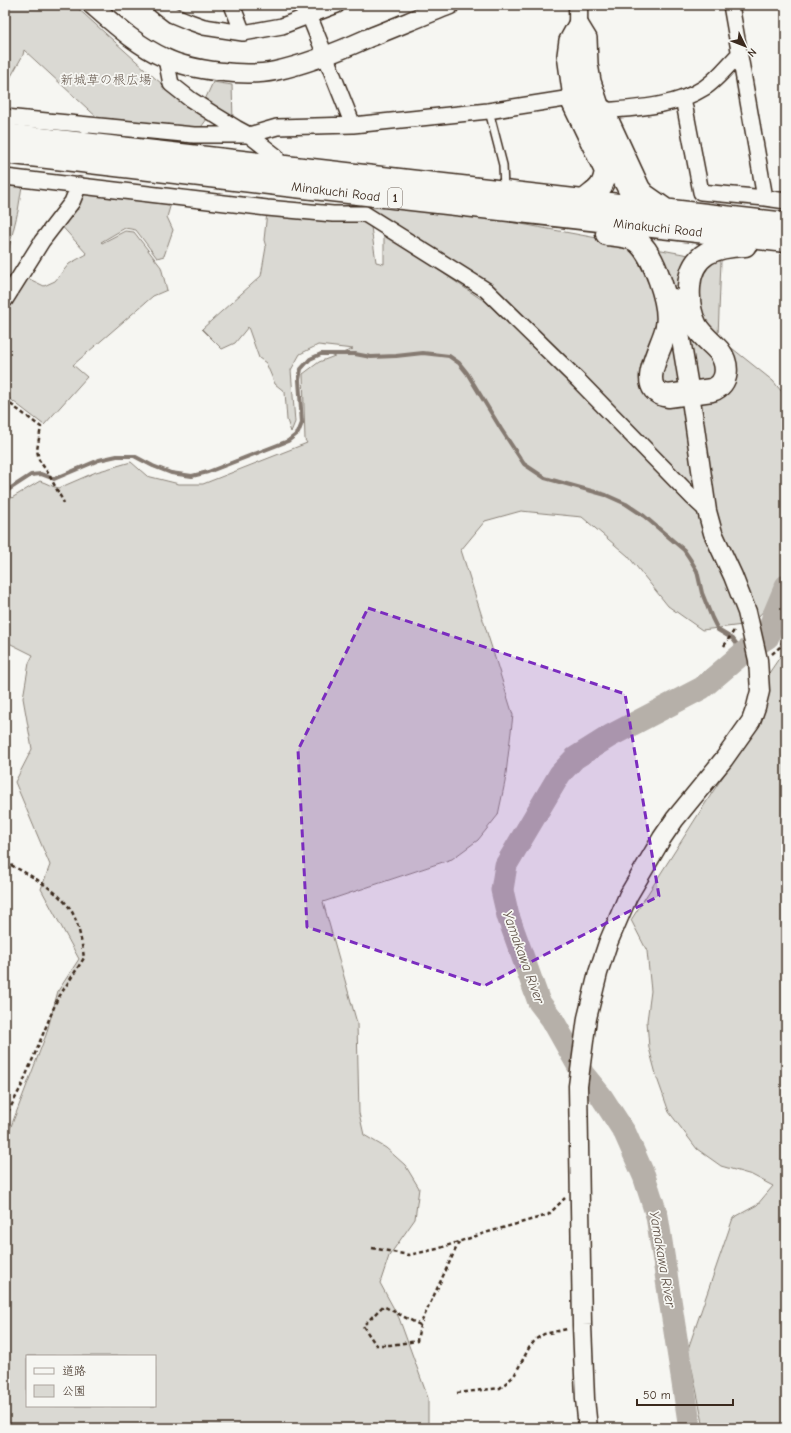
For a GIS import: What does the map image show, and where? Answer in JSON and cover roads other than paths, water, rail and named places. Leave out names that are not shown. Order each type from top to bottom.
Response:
[{"type":"highway","points":[[571,98],[606,171],[601,188],[584,201]]},
{"type":"highway","points":[[602,111],[639,189],[644,195],[665,210]]},
{"type":"highway","name":"Minakuchi Road","points":[[5,135],[786,224]]},
{"type":"highway","name":"Minakuchi Road","points":[[5,152],[541,215],[778,240]]},
{"type":"highway","points":[[541,215],[550,224],[628,238],[636,240],[641,244],[662,284],[668,324],[652,370],[651,385],[655,391],[661,395],[668,396],[717,388],[726,376],[723,358],[719,351],[697,327],[692,316],[688,297],[691,272],[695,264],[715,249],[778,240]]},
{"type":"street","points":[[92,5],[142,46],[166,59],[197,68],[248,73],[274,71],[325,56],[450,5]]},
{"type":"street","points":[[160,5],[173,16],[204,27],[243,33],[282,26],[307,10],[337,5]]},
{"type":"street","points":[[232,5],[243,33]]},
{"type":"street","points":[[731,5],[765,198]]},
{"type":"street","points":[[307,10],[353,125]]},
{"type":"street","points":[[578,12],[589,38],[590,64],[593,81],[602,111],[648,107],[683,98],[705,87],[740,53]]},
{"type":"street","points":[[5,117],[80,130],[194,135],[249,135],[277,127],[353,125],[489,110],[571,98],[565,55],[567,40],[578,12]]},
{"type":"street","points":[[578,12],[578,51],[581,84],[598,132],[631,196]]},
{"type":"street","points":[[166,59],[171,84],[190,99],[249,135],[276,156]]},
{"type":"street","points":[[683,98],[701,192],[786,201]]},
{"type":"street","points":[[5,177],[76,181],[268,208],[333,214],[351,208],[365,214],[486,290],[579,381],[693,498],[708,511]]},
{"type":"street","points":[[5,300],[42,241],[72,202],[76,181]]},
{"type":"street","points":[[588,1428],[585,1399],[582,1325],[578,1086],[587,1018],[598,973],[608,943],[628,896],[666,832],[724,758],[750,721],[756,707],[760,691],[758,662],[747,612],[736,583],[713,533],[708,511],[690,393],[672,292],[668,278],[653,242]]},
{"type":"lane","points":[[489,110],[502,165],[504,193]]},
{"type":"waterway","points":[[5,492],[31,475],[41,474],[54,479],[99,460],[117,456],[134,456],[171,473],[192,476],[208,472],[288,441],[298,433],[302,423],[299,380],[301,369],[310,359],[321,354],[355,354],[371,357],[423,353],[449,356],[459,363],[467,373],[524,464],[545,478],[606,495],[626,504],[644,516],[684,550],[697,571],[702,593],[718,630],[733,639],[743,653]]},
{"type":"waterway","name":"Yamakawa River","points":[[690,1428],[657,1216],[644,1176],[625,1133],[601,1096],[583,1074],[552,1019],[539,1002],[508,916],[502,890],[506,865],[560,774],[575,758],[610,736],[702,688],[743,653],[768,637],[773,617],[786,586]]},
{"type":"tunnel","points":[[640,215],[653,241]]},
{"type":"park label","name":"新城草の根広場","points":[[106,79]]}]
